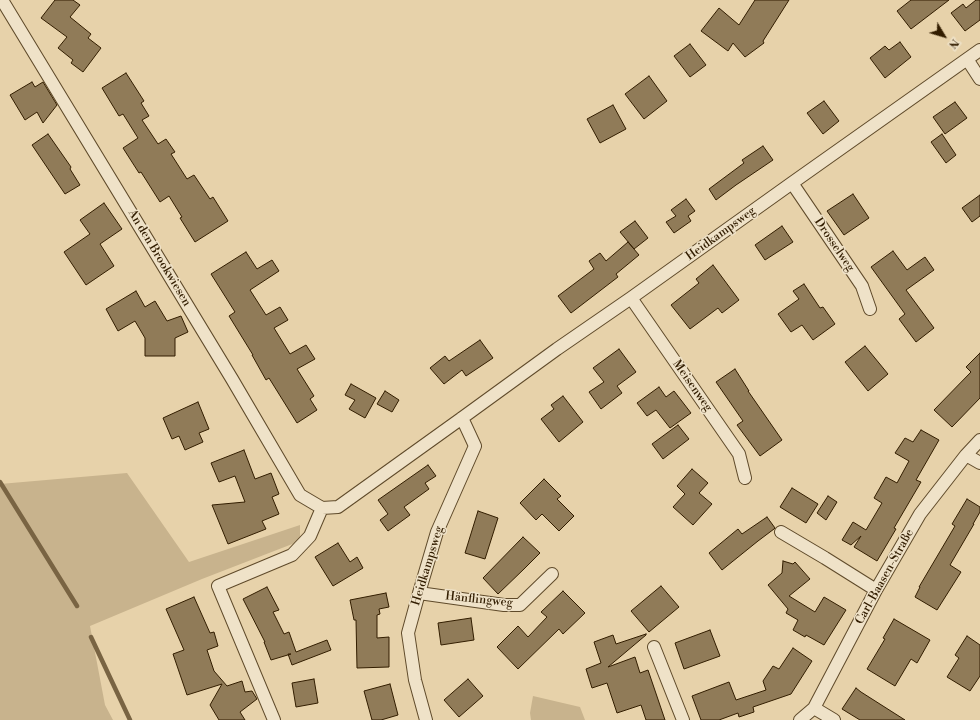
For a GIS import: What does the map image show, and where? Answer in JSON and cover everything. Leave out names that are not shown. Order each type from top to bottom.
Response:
[{"type":"street","name":"An den Brookwiesen","points":[[2,0],[232,379],[300,495],[322,508]]},
{"type":"street","name":"Heidkampsweg","points":[[322,508],[338,507],[557,349],[980,50]]},
{"type":"street","points":[[966,59],[980,79]]},
{"type":"street","name":"Drosselweg","points":[[792,183],[862,286],[870,309]]},
{"type":"street","name":"Meisenweg","points":[[631,298],[739,454],[744,478]]},
{"type":"street","name":"Heidkampsweg","points":[[426,720],[415,680],[408,633],[437,532],[475,446],[462,418]]},
{"type":"street","name":"Carl-Baasen-Straße","points":[[800,720],[814,708],[876,590],[920,514],[966,455],[980,440]]},
{"type":"street","points":[[966,455],[980,463]]},
{"type":"street","points":[[274,720],[218,586],[292,555],[310,536],[322,508]]},
{"type":"street","points":[[781,532],[876,590]]},
{"type":"street","name":"Hänflingweg","points":[[419,593],[504,606],[520,605],[552,574]]},
{"type":"street","points":[[654,647],[683,720]]},
{"type":"street","points":[[814,708],[834,720]]},
{"type":"shaded area","points":[[127,473],[189,562],[300,525],[300,541],[202,579],[90,626],[105,705],[113,720],[0,720],[0,484]]},
{"type":"shaded area","points":[[533,696],[580,707],[585,720],[531,720],[530,713]]},
{"type":"building","points":[[55,0],[73,0],[80,5],[70,17],[91,34],[88,38],[101,48],[83,72],[71,63],[73,60],[58,48],[67,37],[41,18]]},
{"type":"building","points":[[755,0],[789,0],[763,41],[764,43],[745,57],[733,43],[728,51],[701,31],[719,8],[739,25]]},
{"type":"building","points":[[911,0],[949,0],[911,29],[897,11]]},
{"type":"building","points":[[976,0],[980,0],[980,20],[965,31],[951,13],[963,4],[966,8]]},
{"type":"building","points":[[900,42],[911,57],[885,78],[870,58],[885,46],[889,50]]},
{"type":"building","points":[[690,44],[706,65],[690,77],[674,56]]},
{"type":"building","points":[[126,73],[144,101],[141,103],[149,116],[142,120],[158,144],[166,139],[175,152],[171,154],[187,179],[194,175],[210,199],[213,197],[228,221],[195,242],[180,218],[182,217],[169,196],[160,202],[141,172],[139,173],[123,148],[138,138],[123,114],[119,116],[102,88]]},
{"type":"building","points":[[649,76],[667,101],[644,119],[625,94]]},
{"type":"building","points":[[32,82],[35,87],[43,82],[57,105],[43,123],[37,112],[25,120],[10,95]]},
{"type":"building","points":[[824,101],[839,121],[823,134],[807,113]]},
{"type":"building","points":[[955,102],[967,118],[945,134],[933,117]]},
{"type":"building","points":[[613,105],[626,129],[600,143],[587,119]]},
{"type":"building","points":[[48,134],[71,167],[70,169],[80,185],[65,194],[32,145]]},
{"type":"building","points":[[942,134],[956,155],[946,163],[931,142]]},
{"type":"building","points":[[763,146],[773,160],[716,200],[709,189],[744,163],[742,160]]},
{"type":"building","points":[[853,194],[869,218],[844,235],[827,211]]},
{"type":"building","points":[[980,195],[980,216],[972,222],[962,208]]},
{"type":"building","points":[[686,199],[695,211],[688,216],[691,221],[674,233],[666,222],[676,216],[671,210]]},
{"type":"building","points":[[104,203],[122,229],[100,244],[114,266],[86,285],[64,252],[90,234],[80,220]]},
{"type":"building","points":[[635,221],[648,238],[634,249],[620,232]]},
{"type":"building","points":[[782,226],[793,242],[765,260],[755,245]]},
{"type":"building","points":[[628,242],[639,255],[616,274],[618,277],[571,313],[558,296],[594,269],[589,261],[600,253],[606,261]]},
{"type":"building","points":[[893,251],[907,270],[925,257],[934,270],[906,290],[934,328],[916,342],[899,319],[905,314],[871,267]]},
{"type":"building","points":[[246,252],[257,269],[272,260],[279,271],[250,290],[266,315],[280,307],[288,320],[274,328],[290,354],[306,345],[315,359],[297,369],[314,396],[310,399],[317,410],[297,423],[269,378],[266,380],[253,355],[229,316],[235,312],[211,274]]},
{"type":"building","points":[[713,265],[739,300],[722,313],[718,308],[690,329],[671,305],[699,283],[696,279]]},
{"type":"building","points":[[804,284],[820,308],[823,307],[835,324],[813,340],[802,325],[791,332],[778,314],[799,299],[793,291]]},
{"type":"building","points":[[136,291],[145,307],[155,301],[167,321],[181,316],[188,332],[175,338],[175,356],[145,356],[145,338],[135,321],[118,331],[106,309]]},
{"type":"building","points":[[480,340],[493,358],[466,376],[462,370],[444,384],[430,368],[445,356],[449,361]]},
{"type":"building","points":[[865,346],[888,374],[868,391],[845,362]]},
{"type":"building","points":[[619,349],[636,372],[617,386],[622,393],[601,409],[589,392],[604,382],[593,368]]},
{"type":"building","points":[[980,353],[980,398],[952,427],[934,410],[971,372],[966,367]]},
{"type":"building","points":[[735,369],[748,391],[782,440],[760,456],[737,425],[743,421],[716,382]]},
{"type":"building","points":[[351,384],[376,398],[365,418],[349,409],[355,400],[345,395]]},
{"type":"building","points":[[659,387],[666,397],[674,391],[691,413],[670,428],[656,410],[647,416],[637,403]]},
{"type":"building","points":[[385,391],[399,400],[392,412],[377,404]]},
{"type":"building","points":[[563,396],[583,422],[559,442],[541,419],[554,409],[551,405]]},
{"type":"building","points":[[198,402],[209,429],[199,433],[203,442],[185,450],[179,436],[172,439],[163,418]]},
{"type":"building","points":[[678,425],[689,439],[663,459],[652,444]]},
{"type":"building","points":[[921,430],[939,440],[916,480],[921,482],[894,528],[896,529],[877,561],[854,547],[861,536],[851,545],[842,540],[853,522],[866,530],[882,503],[874,498],[886,477],[897,483],[909,461],[895,453],[905,438],[913,442]]},
{"type":"building","points":[[244,450],[255,479],[271,473],[279,494],[272,497],[279,514],[262,521],[266,529],[228,544],[212,505],[245,502],[235,476],[219,482],[211,463]]},
{"type":"building","points":[[428,465],[436,476],[425,483],[429,489],[404,507],[410,515],[388,531],[380,520],[388,514],[378,500]]},
{"type":"building","points":[[692,469],[708,483],[699,493],[712,504],[693,525],[673,507],[685,494],[677,486]]},
{"type":"building","points":[[544,479],[561,496],[557,499],[574,516],[559,531],[542,514],[536,520],[520,503]]},
{"type":"building","points":[[792,488],[818,504],[806,523],[780,507]]},
{"type":"building","points":[[828,496],[837,502],[826,520],[817,513]]},
{"type":"building","points":[[967,499],[980,507],[980,512],[950,565],[961,572],[937,610],[915,597],[919,587],[955,526],[952,524]]},
{"type":"building","points":[[478,511],[498,518],[485,559],[465,553]]},
{"type":"building","points":[[767,517],[775,528],[722,570],[709,553],[738,529],[742,534]]},
{"type":"building","points":[[523,537],[540,553],[498,594],[483,578]]},
{"type":"building","points":[[338,543],[350,562],[357,557],[363,568],[333,586],[315,557]]},
{"type":"building","points":[[783,561],[793,564],[795,562],[810,579],[789,596],[815,612],[824,597],[846,610],[824,645],[793,630],[798,620],[786,613],[788,609],[768,585],[782,573]]},
{"type":"building","points":[[661,586],[679,607],[649,632],[631,611]]},
{"type":"building","points":[[267,587],[279,610],[273,612],[284,634],[289,632],[296,652],[327,640],[331,650],[292,665],[288,655],[271,660],[265,642],[243,599]]},
{"type":"building","points":[[563,591],[585,613],[563,634],[559,629],[518,669],[497,647],[518,626],[528,637],[547,617],[541,612]]},
{"type":"building","points":[[386,593],[389,607],[379,609],[380,614],[377,615],[377,638],[389,637],[389,667],[357,668],[356,620],[354,620],[350,600]]},
{"type":"building","points":[[194,597],[210,633],[214,632],[218,646],[207,650],[214,671],[227,686],[242,681],[245,692],[252,691],[257,699],[240,712],[245,720],[219,720],[210,705],[222,684],[187,695],[173,654],[184,650],[166,609]]},
{"type":"building","points":[[471,618],[474,640],[441,645],[438,623]]},
{"type":"building","points":[[894,619],[930,640],[917,663],[911,659],[895,686],[867,669],[885,639],[883,638]]},
{"type":"building","points":[[710,630],[720,656],[684,669],[675,643]]},
{"type":"building","points":[[646,634],[608,667],[635,657],[640,673],[648,670],[665,720],[646,720],[641,705],[617,713],[607,683],[592,688],[586,669],[601,663],[594,642],[613,635],[616,644]]},
{"type":"building","points":[[967,636],[980,645],[980,676],[970,691],[947,677],[959,658],[955,655]]},
{"type":"building","points":[[793,648],[812,661],[791,694],[753,707],[754,712],[739,717],[738,713],[719,720],[701,720],[692,696],[729,682],[736,700],[766,690],[763,681],[773,666],[779,669]]},
{"type":"building","points":[[314,679],[318,703],[296,707],[292,683]]},
{"type":"building","points":[[468,679],[483,696],[459,717],[444,700]]},
{"type":"building","points":[[390,684],[398,715],[381,720],[372,720],[364,691]]},
{"type":"building","points":[[856,688],[905,720],[860,720],[842,709]]},
{"type":"waterway","points":[[0,482],[77,606]]},
{"type":"waterway","points":[[91,637],[130,720]]}]
